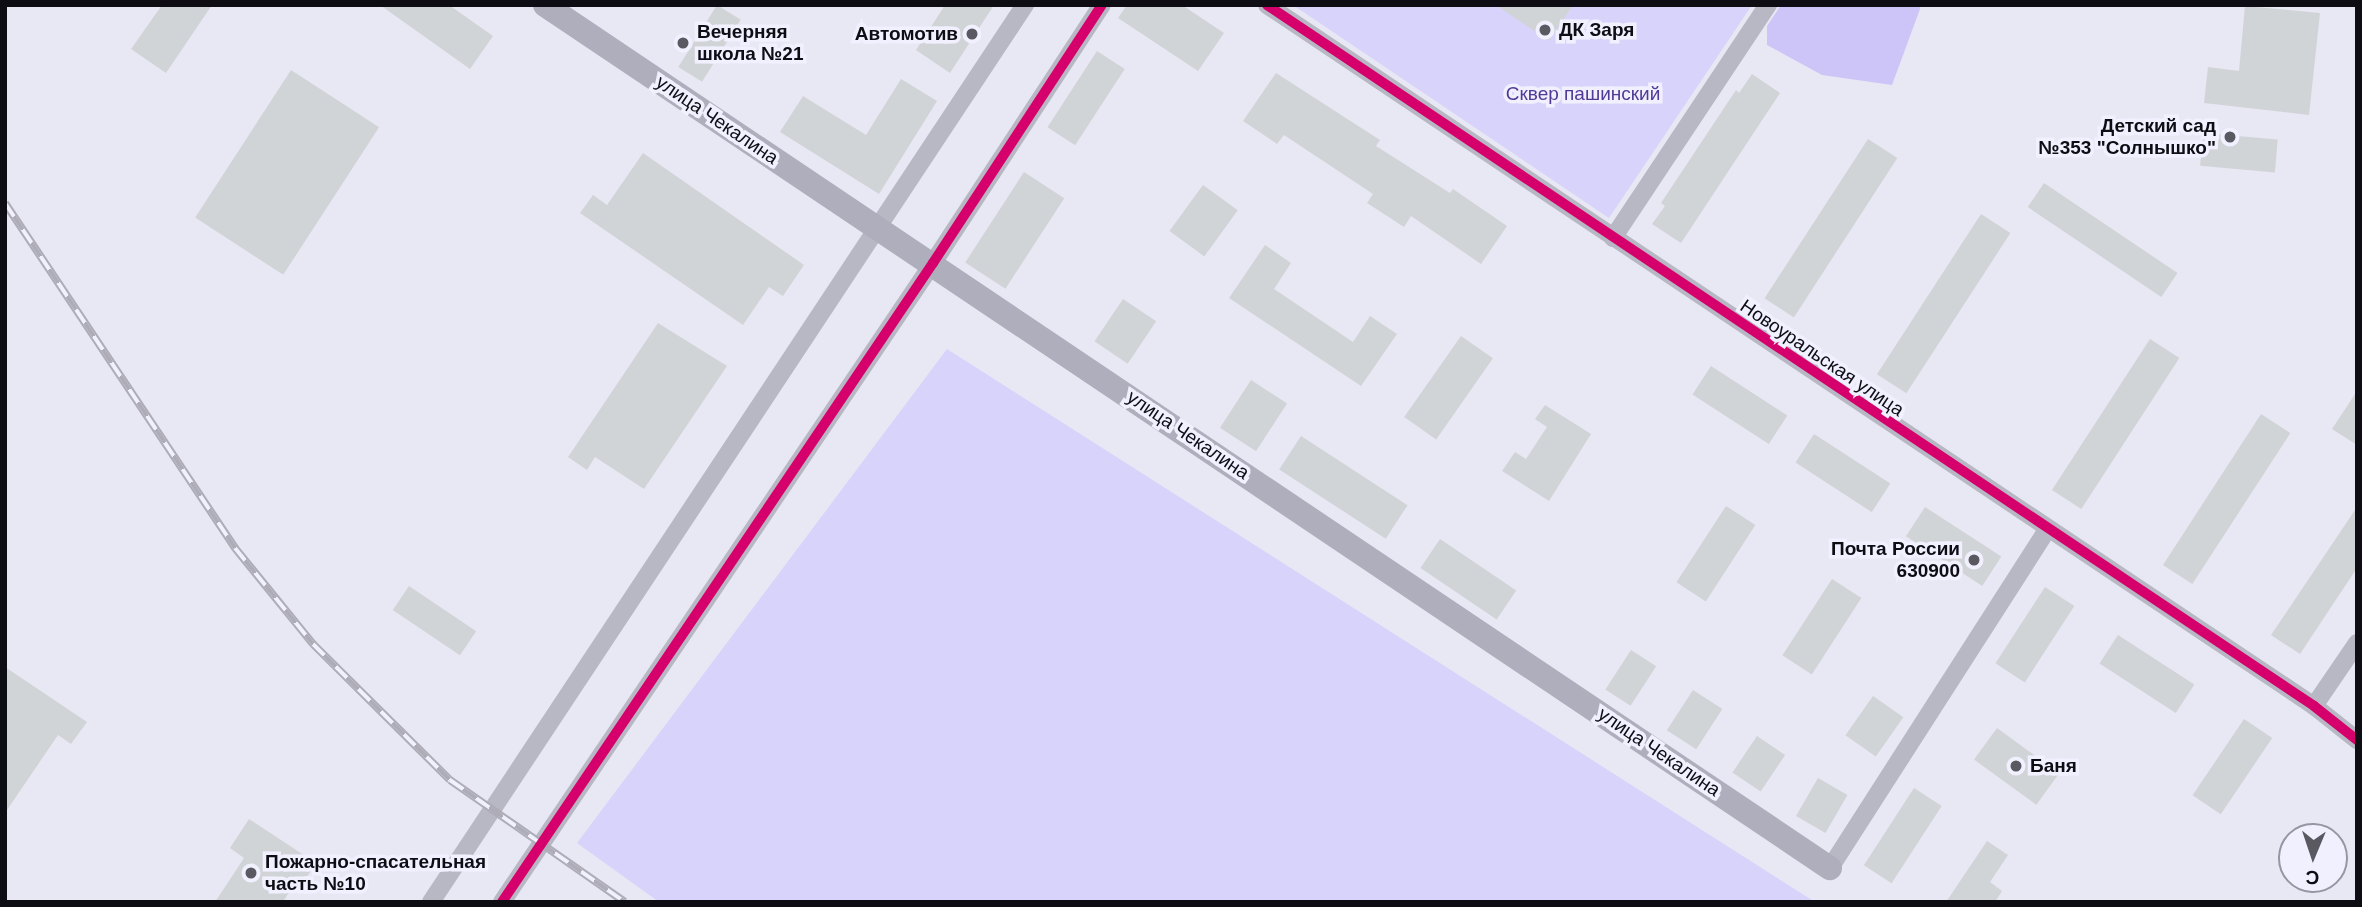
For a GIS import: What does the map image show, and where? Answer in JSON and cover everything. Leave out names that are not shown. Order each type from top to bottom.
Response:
[{"type":"main road","name":"улица Чекалина","points":[[545,5],[933,263],[1830,868]]},
{"type":"street","points":[[431,902],[1025,5]]},
{"type":"street","points":[[502,902],[933,263],[1102,5]]},
{"type":"street","name":"Новоуральская улица","points":[[1267,5],[2047,530],[2314,706],[2357,740]]},
{"type":"street","points":[[1613,238],[1768,5]]},
{"type":"street","points":[[1830,868],[2047,530]]},
{"type":"street","points":[[2314,706],[2357,643]]},
{"type":"green space","name":"Сквер пашинский","points":[[1293,5],[1752,5],[1609,218]]},
{"type":"green space","points":[[947,349],[1815,902],[659,902],[577,843]]},
{"type":"shaded area","points":[[1781,5],[1920,5],[1920,9],[1892,85],[1822,75],[1767,45],[1767,26]]},
{"type":"building","points":[[162,5],[212,5],[166,73],[131,49]]},
{"type":"building","points":[[380,5],[449,5],[493,36],[470,69]]},
{"type":"building","points":[[717,5],[741,20],[702,82],[678,67]]},
{"type":"building","points":[[945,5],[994,5],[950,73],[916,50]]},
{"type":"building","points":[[1127,5],[1182,5],[1224,33],[1198,71],[1118,18]]},
{"type":"building","name":"ДК Заря","points":[[1496,5],[1573,5],[1549,41]]},
{"type":"building","points":[[2245,6],[2320,13],[2309,115],[2204,103],[2208,67],[2239,71]]},
{"type":"building","points":[[1097,51],[1125,69],[1075,145],[1047,127]]},
{"type":"building","points":[[291,70],[379,127],[283,275],[195,218]]},
{"type":"building","points":[[1276,73],[1380,140],[1376,146],[1450,193],[1453,189],[1507,226],[1481,264],[1411,216],[1404,227],[1367,203],[1373,194],[1284,135],[1277,144],[1243,121]]},
{"type":"building","points":[[1752,74],[1780,93],[1681,243],[1652,224],[1665,206],[1661,203],[1736,90],[1739,93]]},
{"type":"building","points":[[901,79],[937,101],[879,194],[780,132],[803,96],[866,135]]},
{"type":"building","points":[[2203,133],[2278,140],[2275,172],[2200,166]]},
{"type":"building","points":[[1868,139],[1897,158],[1794,317],[1765,298]]},
{"type":"building","points":[[643,153],[804,265],[783,296],[769,287],[743,325],[580,213],[593,195],[607,205]]},
{"type":"building","points":[[1024,172],[1064,198],[1005,289],[965,263]]},
{"type":"building","points":[[2044,183],[2177,273],[2161,297],[2028,207]]},
{"type":"building","points":[[1203,185],[1238,210],[1204,256],[1169,231]]},
{"type":"building","points":[[1981,214],[2010,233],[1906,393],[1877,374]]},
{"type":"building","points":[[1265,245],[1291,263],[1274,289],[1353,342],[1370,316],[1397,334],[1361,386],[1229,298]]},
{"type":"building","points":[[1123,299],[1156,321],[1128,364],[1094,341]]},
{"type":"building","points":[[658,323],[727,366],[644,489],[595,457],[587,470],[568,457]]},
{"type":"building","points":[[1461,336],[1493,358],[1436,439],[1404,417]]},
{"type":"building","points":[[2150,339],[2179,358],[2081,509],[2052,490]]},
{"type":"building","points":[[1711,366],[1787,416],[1769,444],[1692,395]]},
{"type":"building","points":[[1251,380],[1287,403],[1256,451],[1220,428]]},
{"type":"building","points":[[2357,391],[2357,445],[2332,429]]},
{"type":"building","points":[[1545,405],[1591,434],[1549,501],[1502,471],[1515,452],[1526,459],[1547,427],[1535,419]]},
{"type":"building","points":[[2261,414],[2290,433],[2192,584],[2163,565]]},
{"type":"building","points":[[1814,434],[1890,484],[1872,512],[1795,463]]},
{"type":"building","points":[[1301,436],[1408,505],[1386,539],[1279,470]]},
{"type":"building","points":[[1726,506],[1755,525],[1706,601],[1676,582]]},
{"type":"building","points":[[1925,507],[2001,557],[1982,586],[1906,536]]},
{"type":"building","points":[[2357,507],[2357,568],[2300,654],[2271,635]]},
{"type":"building","points":[[1440,539],[1516,590],[1497,619],[1420,568]]},
{"type":"building","points":[[1832,579],[1861,598],[1812,674],[1782,655]]},
{"type":"building","points":[[409,586],[476,631],[460,655],[393,610]]},
{"type":"building","points":[[2045,587],[2074,606],[2025,682],[1995,663]]},
{"type":"building","points":[[2118,635],[2194,685],[2176,713],[2099,664]]},
{"type":"building","points":[[1631,650],[1656,666],[1631,706],[1605,689]]},
{"type":"building","points":[[5,667],[87,722],[71,744],[58,735],[5,813]]},
{"type":"building","points":[[1693,690],[1722,709],[1696,749],[1667,730]]},
{"type":"building","points":[[1873,696],[1903,717],[1876,757],[1845,735]]},
{"type":"building","points":[[2244,719],[2272,738],[2221,814],[2193,795]]},
{"type":"building","name":"Баня","points":[[1997,728],[2059,773],[2036,805],[1974,760]]},
{"type":"building","points":[[1757,736],[1785,755],[1761,791],[1732,772]]},
{"type":"building","points":[[1818,778],[1847,795],[1825,833],[1796,816]]},
{"type":"building","points":[[1914,788],[1942,806],[1892,883],[1864,865]]},
{"type":"building","points":[[249,819],[316,863],[297,892],[291,889],[283,902],[215,902],[244,858],[230,848]]},
{"type":"building","points":[[1987,841],[2008,855],[1990,882],[2002,891],[1995,902],[1946,902]]},
{"type":"railway","points":[[5,203],[235,548],[313,644],[450,780],[625,902]]},
{"type":"cycle path","points":[[502,902],[933,263],[1102,5]]},
{"type":"cycle path","points":[[1267,5],[2314,706],[2357,740]]},
{"type":"place","name":"ДК Заря","points":[[1545,30]]},
{"type":"place","name":"Автомотив","points":[[972,34]]},
{"type":"place","name":"Вечерняя школа №21","points":[[683,43]]},
{"type":"place","name":"Детский сад №353 \"Солнышко\"","points":[[2230,137]]},
{"type":"place","name":"Почта России 630900","points":[[1974,560]]},
{"type":"place","name":"Баня","points":[[2016,766]]},
{"type":"place","name":"Пожарно-спасательная часть №10","points":[[251,873]]}]
